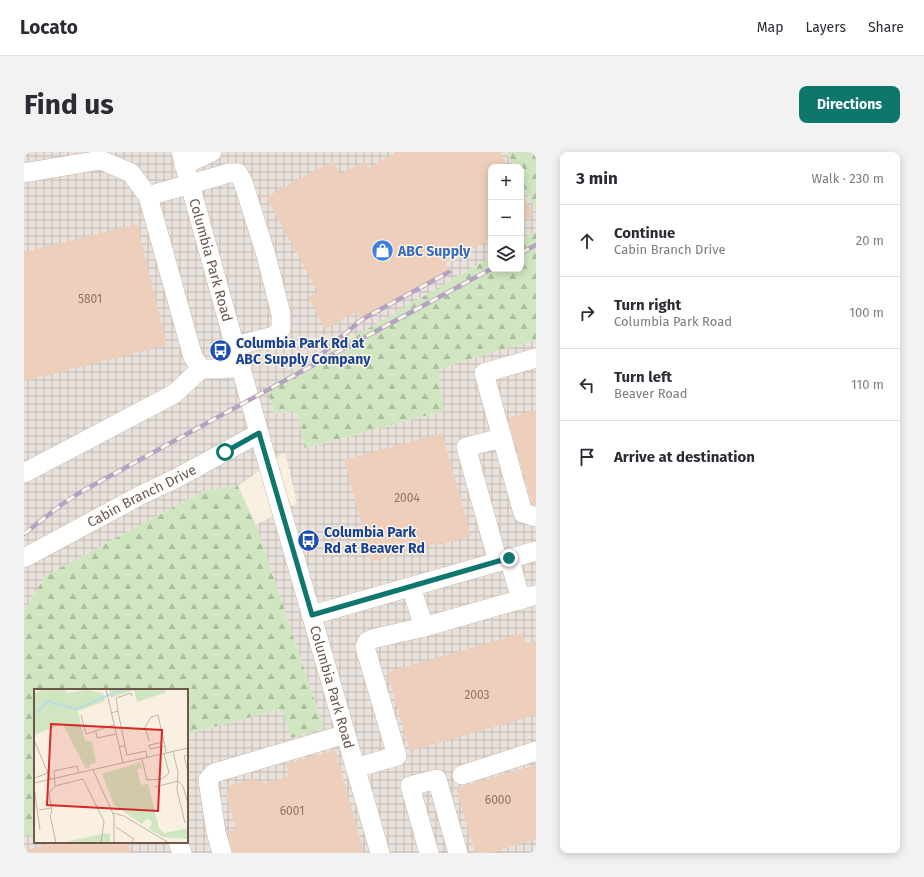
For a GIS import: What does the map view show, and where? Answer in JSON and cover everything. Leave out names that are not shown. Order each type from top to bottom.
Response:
[{"type":"street","points":[[183,159],[212,152]]},
{"type":"street","name":"Columbia Park Road","points":[[183,159],[242,367],[259,433],[380,853]]},
{"type":"street","points":[[24,173],[101,160],[131,173],[148,196],[193,357],[201,369]]},
{"type":"street","points":[[148,196],[228,173],[238,173],[243,182],[266,255],[281,314],[281,329],[274,336],[235,346]]},
{"type":"street","points":[[536,358],[484,373],[523,513],[536,517]]},
{"type":"street","points":[[24,473],[174,394],[201,369],[242,367]]},
{"type":"street","name":"Cabin Branch Drive","points":[[24,558],[139,496],[177,478],[259,433]]},
{"type":"street","points":[[355,768],[397,756],[365,647],[367,642],[372,638],[424,627],[529,598],[503,560],[466,447],[502,438]]},
{"type":"street","points":[[312,615],[536,551]]},
{"type":"street","points":[[412,587],[424,627]]},
{"type":"street","points":[[222,853],[216,832],[208,780],[214,773],[346,734]]},
{"type":"street","points":[[462,775],[536,751]]},
{"type":"street","points":[[428,853],[410,786],[437,779],[458,853]]},
{"type":"street","points":[[178,843],[182,853]]},
{"type":"shaded area","points":[[24,152],[506,152],[512,164],[488,164],[488,259],[266,388],[296,412],[306,448],[444,411],[437,371],[456,363],[536,340],[536,853],[24,853],[24,836],[34,832],[34,843],[188,843],[188,734],[281,709],[324,728],[256,525],[297,503],[285,452],[238,486],[204,491],[45,576],[24,611]]},
{"type":"shaded area","points":[[524,187],[536,211],[536,231],[524,238]]},
{"type":"green space","points":[[506,152],[536,152],[536,211],[524,187],[524,164],[512,164]]},
{"type":"green space","points":[[536,231],[536,340],[456,363],[438,371],[444,411],[305,448],[296,412],[275,414],[266,388],[488,259],[488,272],[524,272],[524,238]]},
{"type":"green space","points":[[238,486],[256,525],[324,728],[292,738],[281,709],[188,734],[188,689],[34,689],[34,832],[24,836],[24,611],[45,576],[204,491]]},
{"type":"building","name":"ABC Supply","points":[[397,152],[500,152],[506,164],[488,164],[488,241],[445,263],[450,271],[361,319],[357,311],[325,329],[308,297],[318,292],[266,197],[333,161],[340,174],[365,161],[368,168]]},
{"type":"building","points":[[524,197],[534,215],[524,220]]},
{"type":"building","points":[[137,224],[167,345],[24,381],[24,252]]},
{"type":"building","points":[[536,410],[536,505],[534,505],[532,504],[508,418]]},
{"type":"building","points":[[442,433],[471,536],[435,546],[434,544],[372,561],[344,460]]},
{"type":"building","points":[[523,633],[526,644],[536,641],[536,715],[410,751],[387,672]]},
{"type":"building","points":[[335,750],[364,853],[233,853],[227,832],[236,829],[226,794],[230,793],[228,786],[253,779],[264,783],[289,776],[286,764]]},
{"type":"building","points":[[536,765],[536,839],[489,853],[475,853],[456,788]]},
{"type":"building","points":[[52,843],[128,843],[131,853],[28,853],[27,850]]},
{"type":"railway","points":[[524,251],[536,245]]},
{"type":"railway","points":[[24,534],[79,493],[488,271]]},
{"type":"railway","points":[[316,359],[361,320],[449,272]]},
{"type":"place","name":"ABC Supply","points":[[382,251]]},
{"type":"place","name":"Columbia Park Rd at ABC Supply Company","points":[[220,351]]},
{"type":"place","name":"Columbia Park Rd at Beaver Rd","points":[[308,540]]},
{"type":"route","points":[[225,452],[259,433],[312,615],[509,558]]}]
